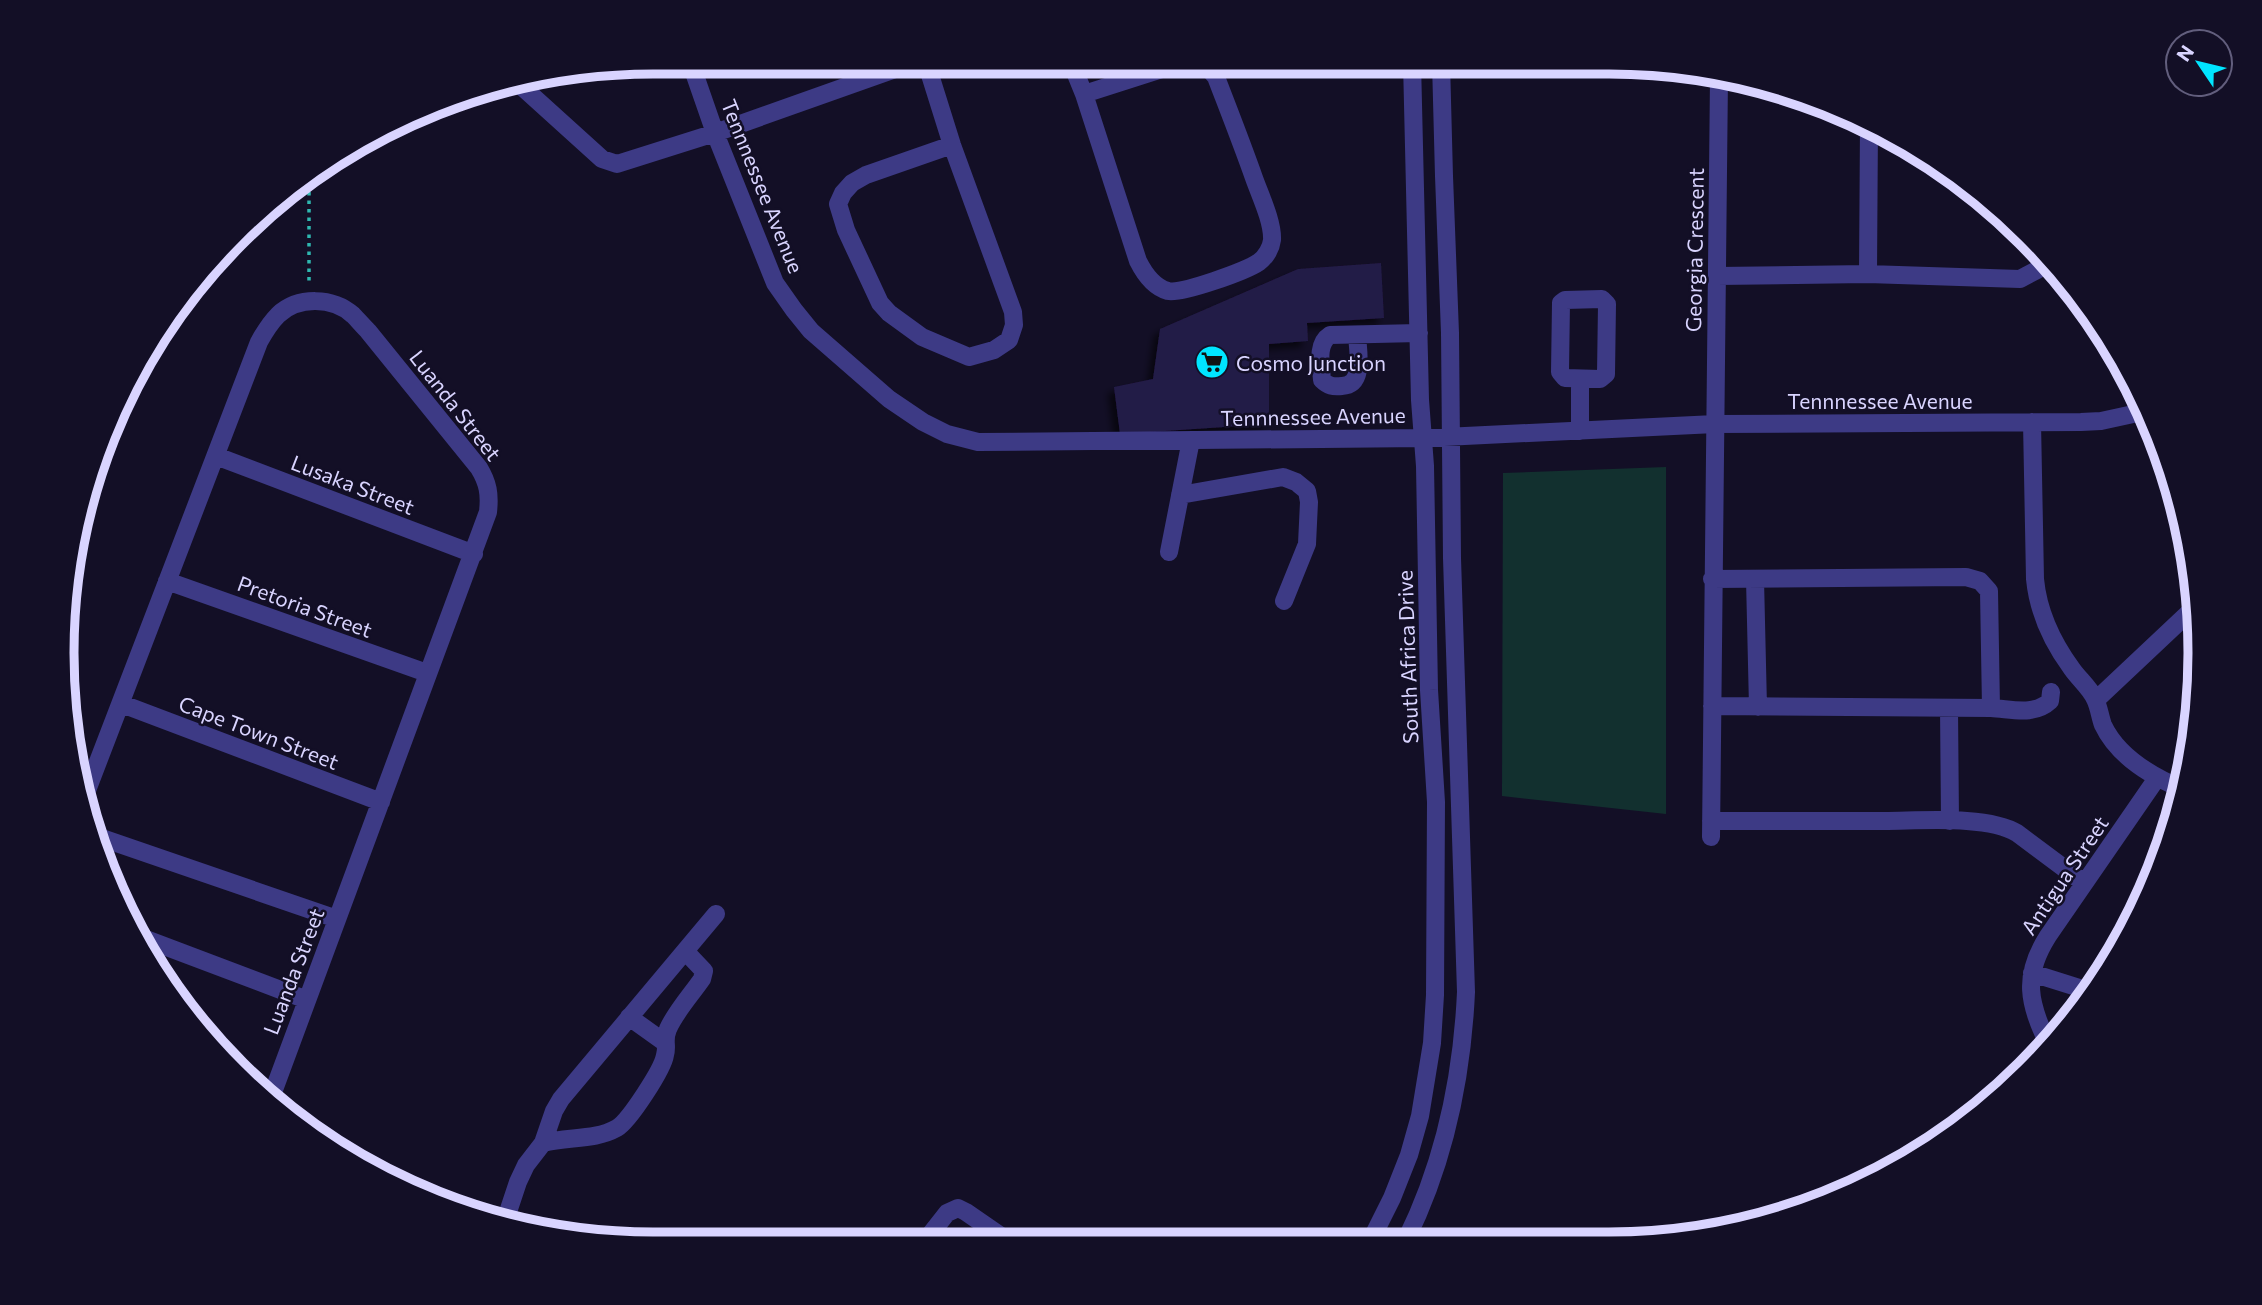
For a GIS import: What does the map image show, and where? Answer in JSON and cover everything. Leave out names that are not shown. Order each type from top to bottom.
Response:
[{"type":"street","name":"Tennnessee Avenue","points":[[695,74],[775,283],[793,310],[811,331],[889,400],[947,434],[978,442],[1424,438],[1715,424],[2101,421],[2136,413]]},
{"type":"street","points":[[524,88],[602,159],[617,163],[715,133],[881,74]]},
{"type":"street","points":[[930,74],[952,145],[1013,312],[1014,325],[1009,340],[995,350],[970,356],[922,337],[889,313],[880,303],[846,230],[838,204],[842,193],[859,179],[952,145]]},
{"type":"street","points":[[1075,74],[1138,261],[1146,275],[1157,286],[1181,291],[1261,261],[1269,252],[1272,238],[1266,211],[1213,74]]},
{"type":"street","points":[[1084,94],[1146,74]]},
{"type":"street","name":"South Africa Drive","points":[[1375,1232],[1401,1176],[1420,1116],[1432,1043],[1436,995],[1436,803],[1429,690],[1412,74]]},
{"type":"street","points":[[1409,1232],[1430,1185],[1446,1138],[1464,1032],[1466,980],[1452,558],[1450,333],[1441,74]]},
{"type":"street","name":"Georgia Crescent","points":[[1719,84],[1711,829],[1950,821]]},
{"type":"street","points":[[1868,274],[1869,135]]},
{"type":"street","points":[[1717,276],[1868,274],[2020,278],[2040,265]]},
{"type":"street","points":[[1602,299],[1607,304],[1606,371],[1600,379],[1580,380],[1565,378],[1560,372],[1561,303],[1565,300],[1602,299]]},
{"type":"street","points":[[89,785],[259,342],[280,313],[309,301]]},
{"type":"street","name":"Luanda Street","points":[[274,1090],[427,673],[474,554],[488,512],[490,495],[486,480],[462,445],[353,315],[333,304],[309,301]]},
{"type":"street","points":[[1357,335],[1419,333]]},
{"type":"street","points":[[1580,380],[1580,431]]},
{"type":"street","points":[[2032,422],[2036,590],[2046,624],[2070,668],[2096,700],[2104,727],[2113,741],[2122,752],[2157,778],[2173,785]]},
{"type":"street","points":[[1169,552],[1191,440]]},
{"type":"street","name":"Lusaka Street","points":[[216,456],[474,554]]},
{"type":"street","points":[[1180,495],[1283,477],[1296,482],[1307,491],[1307,544],[1284,601]]},
{"type":"street","points":[[1712,579],[1966,578],[1980,582],[1989,591],[1991,708]]},
{"type":"street","points":[[1755,579],[1758,707]]},
{"type":"street","name":"Pretoria Street","points":[[167,581],[427,673]]},
{"type":"street","points":[[2096,700],[2187,614]]},
{"type":"street","points":[[1712,706],[1991,708],[2033,711],[2050,701],[2051,692]]},
{"type":"street","name":"Cape Town Street","points":[[122,704],[381,802]]},
{"type":"street","points":[[1949,708],[1950,821],[2008,827],[2084,883]]},
{"type":"street","name":"Antigua Street","points":[[2044,1035],[2031,1004],[2032,973],[2041,947],[2157,778]]},
{"type":"street","points":[[104,839],[337,919]]},
{"type":"street","points":[[508,1213],[518,1182],[526,1165],[543,1143],[561,1099],[716,914]]},
{"type":"street","points":[[150,941],[307,1000]]},
{"type":"street","points":[[543,1143],[599,1136],[620,1126],[638,1104],[666,1054],[664,1042],[670,1026],[702,979],[704,971],[685,951]]},
{"type":"street","points":[[2032,973],[2081,988]]},
{"type":"street","points":[[629,1017],[664,1042]]},
{"type":"street","points":[[933,1232],[947,1213],[958,1208],[994,1232]]},
{"type":"path","points":[[309,187],[309,301]]},
{"type":"green space","points":[[1666,467],[1666,814],[1502,796],[1503,473]]},
{"type":"building","name":"Cosmo Junction","points":[[1381,263],[1384,318],[1307,323],[1308,341],[1269,344],[1269,424],[1120,434],[1114,387],[1153,379],[1160,329],[1298,269]]},
{"type":"place","name":"Cosmo Junction","points":[[1212,362]]}]
